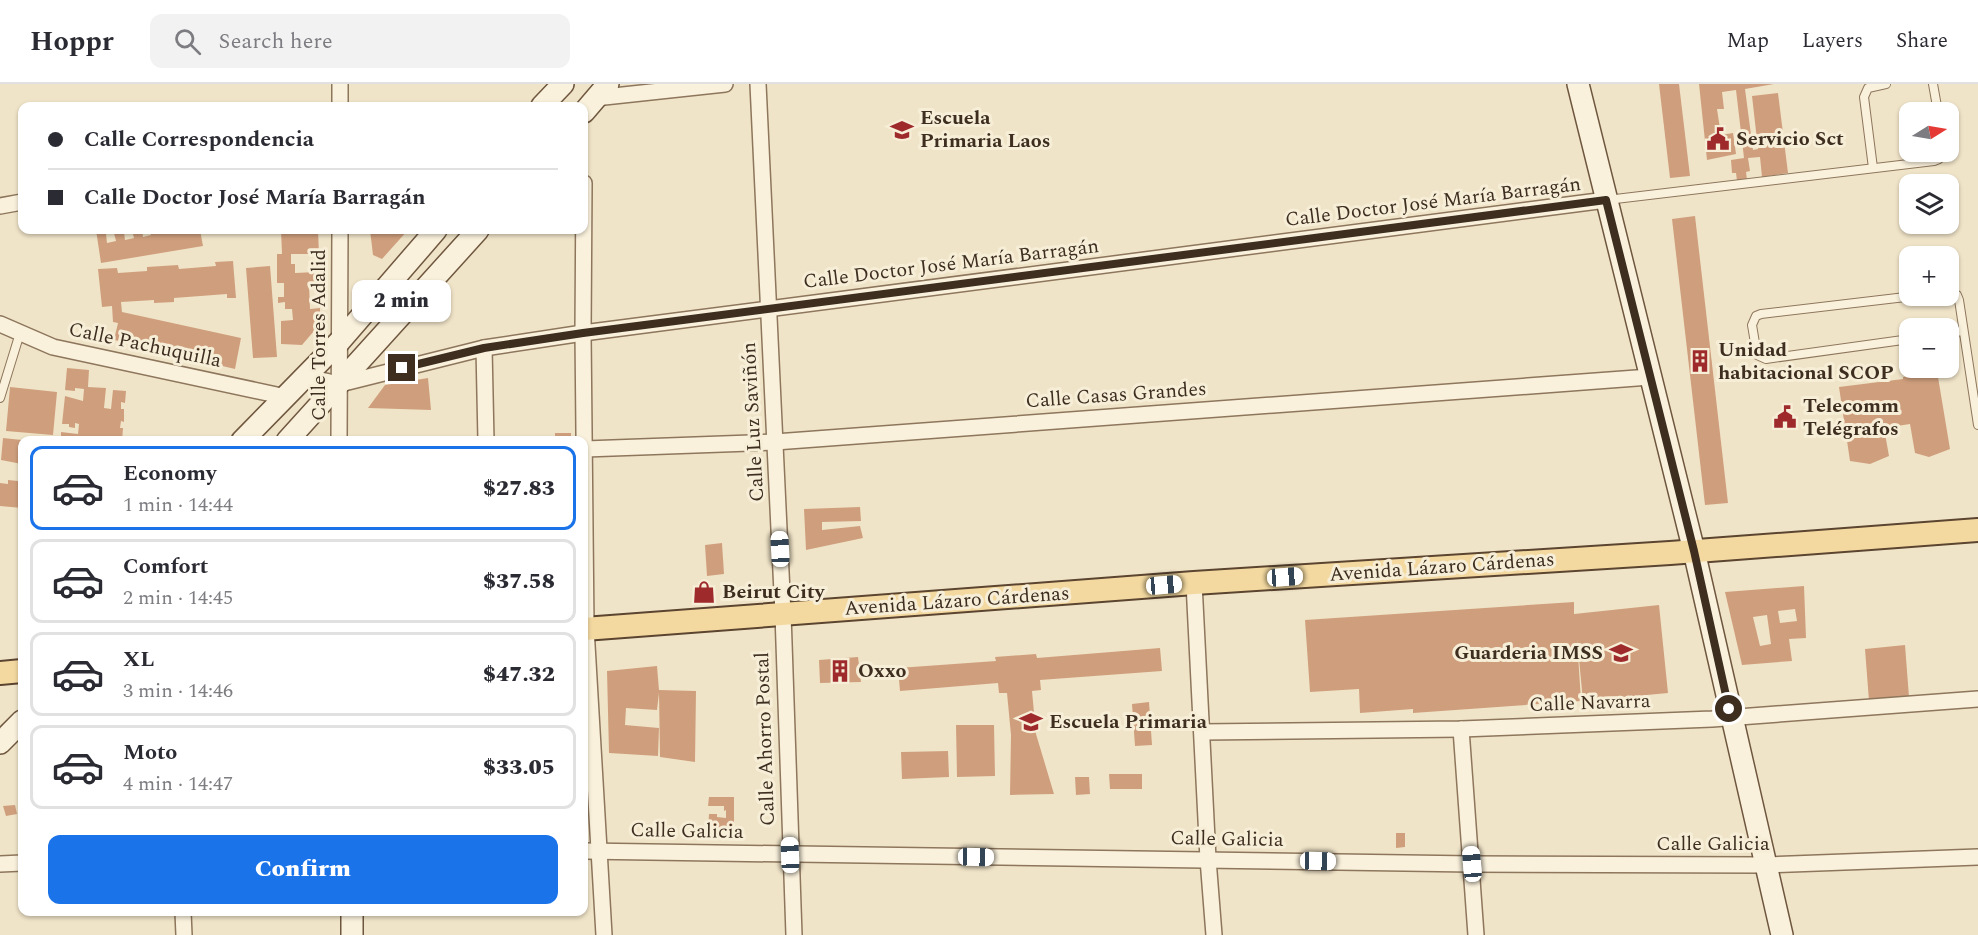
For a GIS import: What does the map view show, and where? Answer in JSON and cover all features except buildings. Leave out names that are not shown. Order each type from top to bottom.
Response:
[{"type":"main road","name":"Avenida Lázaro Cárdenas","points":[[588,628],[1194,583],[1978,530]]},
{"type":"street","points":[[340,84],[340,102]]},
{"type":"street","points":[[546,102],[563,84]]},
{"type":"street","points":[[596,98],[725,84]]},
{"type":"street","name":"Calle Luz Saviñón","points":[[758,84],[783,614]]},
{"type":"street","points":[[1578,84],[1694,551],[1764,865],[1782,935]]},
{"type":"street","name":"Calle Doctor José María Barragán","points":[[306,377],[340,384],[484,348],[583,333],[1606,200]]},
{"type":"street","points":[[0,206],[18,203]]},
{"type":"street","name":"Calle Torres Adalid","points":[[339,436],[340,234]]},
{"type":"street","points":[[247,436],[340,341],[433,234]]},
{"type":"street","points":[[292,436],[474,234]]},
{"type":"street","points":[[584,234],[585,436]]},
{"type":"street","name":"Calle Pachuquilla","points":[[0,324],[53,347],[286,397]]},
{"type":"street","points":[[484,348],[486,436]]},
{"type":"street","name":"Calle Casas Grandes","points":[[588,449],[775,442],[1650,376]]},
{"type":"street","points":[[1194,583],[1214,935]]},
{"type":"street","name":"Calle Ahorro Postal","points":[[783,614],[794,935]]},
{"type":"street","points":[[588,673],[604,935]]},
{"type":"street","name":"Calle Navarra","points":[[1202,732],[1461,729],[1731,718],[1978,699]]},
{"type":"street","points":[[0,743],[18,725]]},
{"type":"street","points":[[1461,729],[1476,935]]},
{"type":"street","name":"Calle Galicia","points":[[588,851],[1472,864],[1764,865],[1978,857]]},
{"type":"street","points":[[0,864],[18,863]]},
{"type":"street","points":[[183,916],[184,935]]},
{"type":"street","points":[[352,916],[352,935]]},
{"type":"lane","points":[[1873,168],[1864,97],[1868,88],[1886,84]]},
{"type":"lane","points":[[1933,84],[1936,102]]},
{"type":"lane","points":[[1606,200],[1925,162]]},
{"type":"lane","points":[[1899,298],[1761,314],[1756,316],[1752,325],[1757,355],[1766,359],[1899,341]]},
{"type":"lane","points":[[1959,300],[1978,425]]},
{"type":"lane","points":[[1959,332],[1963,332]]},
{"type":"lane","points":[[0,398],[20,333]]},
{"type":"place","name":"Escuela Primaria Laos","points":[[902,130]]},
{"type":"place","name":"Servicio Sct","points":[[1718,139]]},
{"type":"place","name":"Unidad habitacional SCOP","points":[[1700,361]]},
{"type":"place","name":"Telecomm Telégrafos","points":[[1785,417]]},
{"type":"place","name":"Beirut City","points":[[704,592]]},
{"type":"place","name":"Guarderia IMSS","points":[[1621,653]]},
{"type":"place","name":"Oxxo","points":[[840,671]]},
{"type":"place","name":"Escuela Primaria","points":[[1031,722]]},
{"type":"route","points":[[402,368],[484,348],[583,333],[1606,200],[1694,551],[1729,709]]}]
